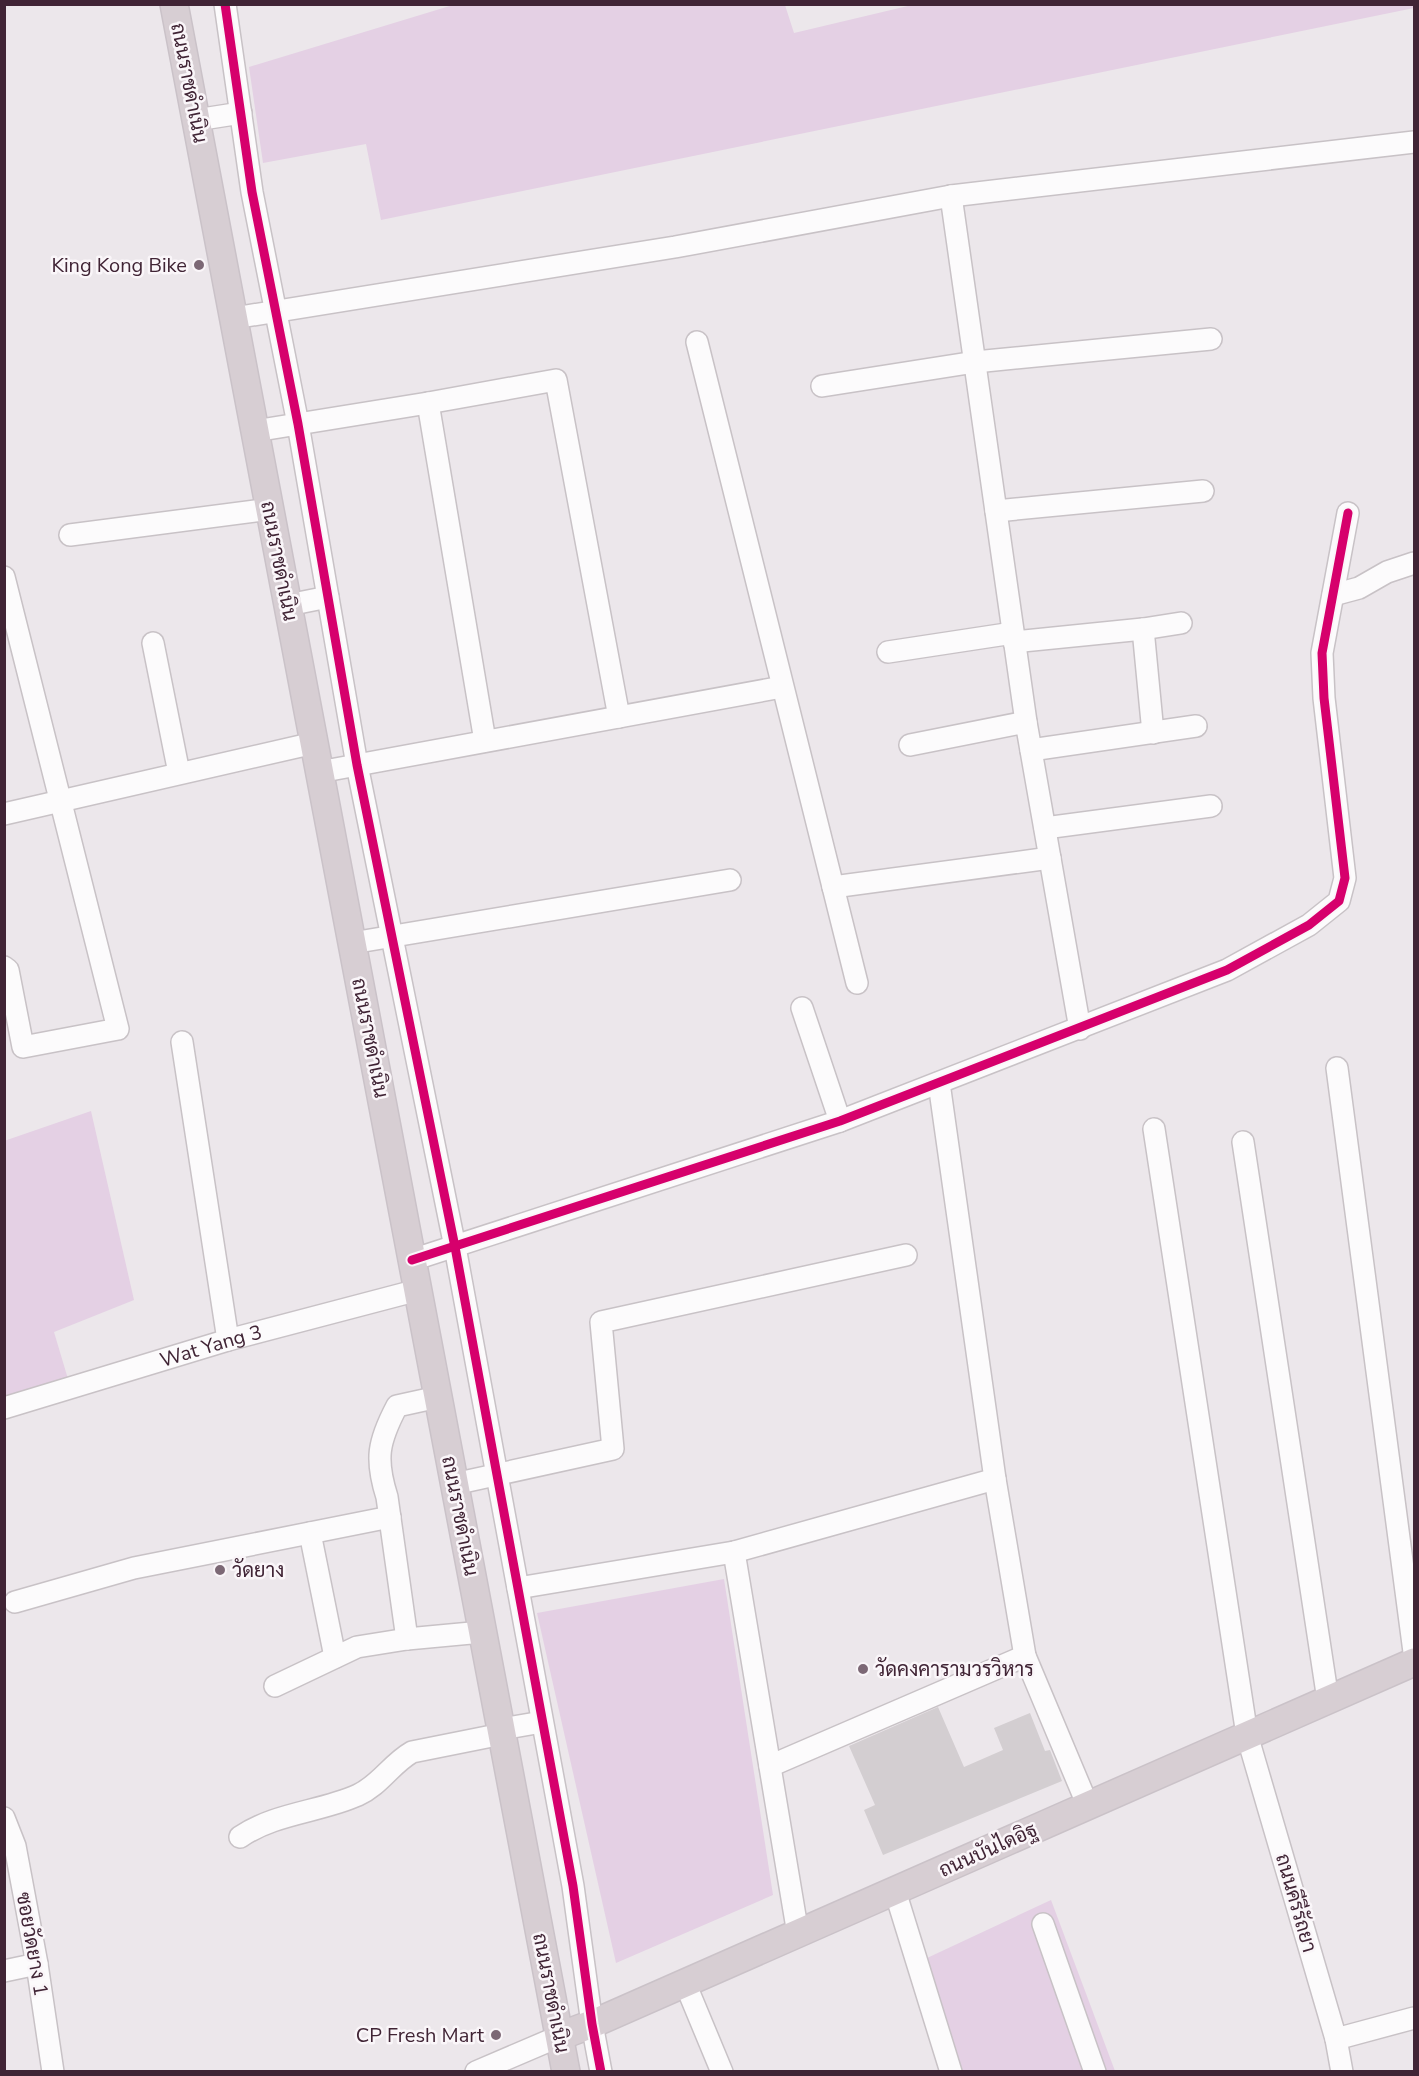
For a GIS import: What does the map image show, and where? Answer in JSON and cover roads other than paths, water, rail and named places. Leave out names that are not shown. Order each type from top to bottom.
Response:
[{"type":"main road","name":"ถนนราชดำเนิน","points":[[174,4],[566,2072]]},
{"type":"main road","name":"ถนนบันไดอิฐ","points":[[560,2037],[1414,1662]]},
{"type":"street","points":[[225,4],[252,192],[298,424],[357,765],[455,1247],[573,1886],[601,2072]]},
{"type":"street","points":[[196,120],[241,113]]},
{"type":"street","points":[[234,318],[675,247],[951,196],[1414,142]]},
{"type":"street","points":[[951,196],[1026,722],[1080,1029]]},
{"type":"street","points":[[822,386],[975,362],[1210,339]]},
{"type":"street","points":[[697,342],[857,983]]},
{"type":"street","points":[[255,430],[556,380],[619,717]]},
{"type":"street","points":[[428,403],[485,741]]},
{"type":"street","points":[[996,511],[1203,491]]},
{"type":"street","points":[[70,535],[270,509]]},
{"type":"street","points":[[412,1260],[840,1121],[1227,970],[1309,925],[1339,901],[1346,878],[1324,698],[1322,653],[1348,513]]},
{"type":"street","points":[[1333,595],[1359,588],[1387,572],[1414,563]]},
{"type":"street","points":[[4,577],[118,1029],[23,1047],[8,970],[4,967]]},
{"type":"street","points":[[288,605],[328,597]]},
{"type":"street","points":[[888,652],[1014,637],[1143,629],[1181,622]]},
{"type":"street","points":[[1143,629],[1153,733]]},
{"type":"street","points":[[153,643],[179,773]]},
{"type":"street","points":[[320,772],[782,687]]},
{"type":"street","points":[[910,745],[1026,722]]},
{"type":"street","points":[[1031,750],[1196,726]]},
{"type":"street","points":[[4,814],[314,743]]},
{"type":"street","points":[[1045,828],[1211,806]]},
{"type":"street","points":[[833,887],[1050,858]]},
{"type":"street","points":[[352,943],[729,880]]},
{"type":"street","points":[[802,1008],[840,1121]]},
{"type":"street","points":[[182,1042],[228,1340]]},
{"type":"street","points":[[1337,1068],[1414,1652]]},
{"type":"street","points":[[939,1083],[995,1479],[1025,1656],[1088,1806]]},
{"type":"street","name":"ถนนคีรีรัถยา","points":[[1154,1129],[1247,1735],[1335,2039],[1342,2072]]},
{"type":"street","points":[[1243,1142],[1328,1700]]},
{"type":"street","points":[[454,1484],[613,1449],[601,1322],[906,1255]]},
{"type":"street","name":"Wat Yang 3","points":[[4,1408],[228,1340],[418,1290]]},
{"type":"street","points":[[407,1639],[379,1451],[397,1406],[438,1397]]},
{"type":"street","points":[[518,1588],[734,1552],[995,1479]]},
{"type":"street","points":[[15,1602],[134,1568],[390,1517]]},
{"type":"street","points":[[310,1533],[335,1657]]},
{"type":"street","points":[[734,1552],[798,1934]]},
{"type":"street","points":[[275,1686],[357,1647],[407,1639],[483,1632]]},
{"type":"street","points":[[770,1766],[1025,1656]]},
{"type":"street","points":[[240,1837],[288,1816],[357,1796],[372,1787],[399,1760],[412,1752],[542,1722]]},
{"type":"street","name":"ซอยวัดยาง 1","points":[[4,1818],[15,1846],[37,1964],[53,2072]]},
{"type":"street","points":[[895,1891],[951,2072]]},
{"type":"street","points":[[1043,1924],[1095,2072]]},
{"type":"street","points":[[4,1971],[37,1964]]},
{"type":"street","points":[[685,1983],[722,2072]]},
{"type":"street","points":[[1335,2039],[1414,2018]]},
{"type":"street","points":[[476,2072],[560,2037]]},
{"type":"place","name":"King Kong Bike","points":[[199,265]]},
{"type":"place","name":"วัดยาง","points":[[220,1570]]},
{"type":"place","name":"วัดคงคารามวรวิหาร","points":[[863,1669]]},
{"type":"place","name":"CP Fresh Mart","points":[[496,2035]]}]
